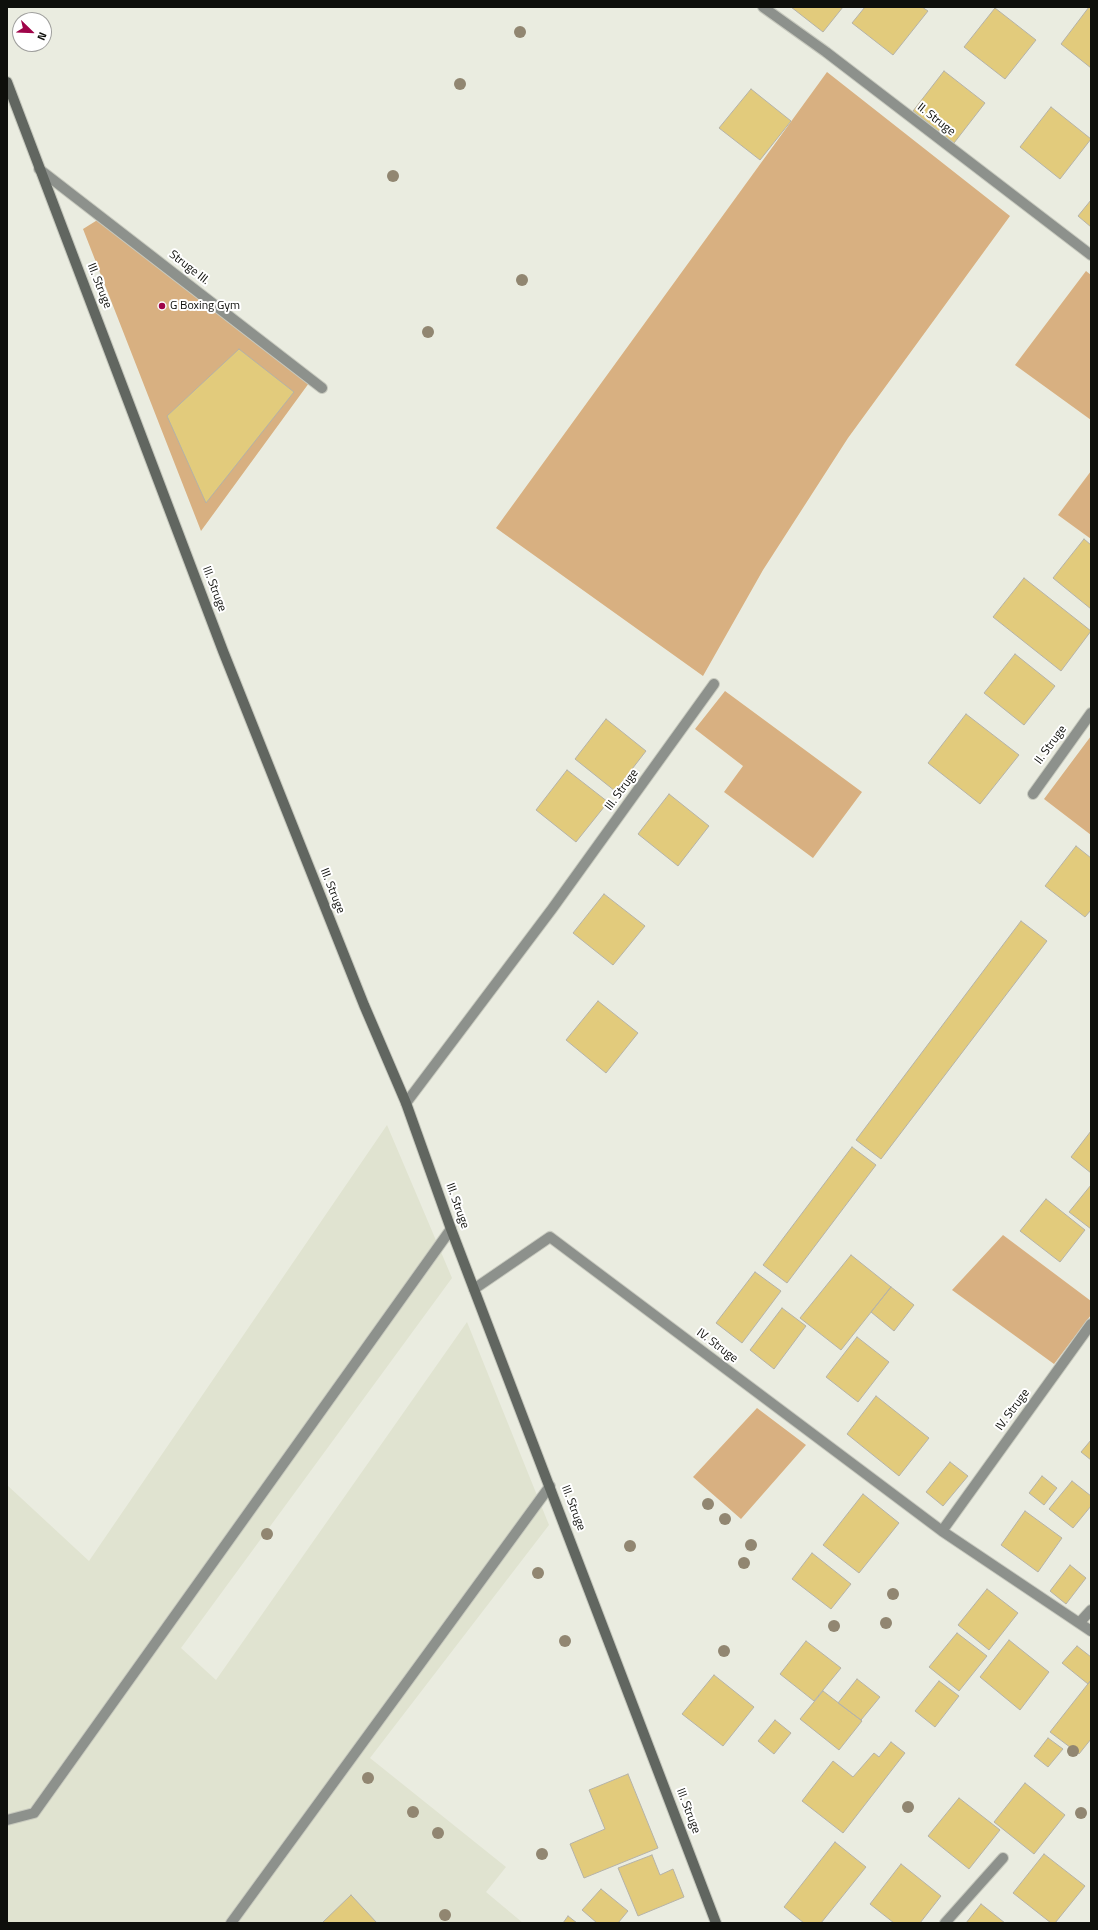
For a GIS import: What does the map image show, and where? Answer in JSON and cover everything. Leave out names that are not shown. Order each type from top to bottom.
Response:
[{"type":"street","name":"II. Struge","points":[[763,7],[826,52],[1091,255]]},
{"type":"street","name":"III. Struge","points":[[7,82],[223,651],[364,1005],[406,1103],[451,1229],[716,1923]]},
{"type":"street","name":"Struge III.","points":[[39,169],[322,388]]},
{"type":"street","name":"III. Struge","points":[[406,1103],[552,909],[714,684]]},
{"type":"street","name":"II. Struge","points":[[1033,794],[1091,712]]},
{"type":"street","points":[[7,1820],[34,1813],[451,1229]]},
{"type":"street","name":"IV. Struge","points":[[474,1289],[550,1237],[942,1531],[1080,1622],[1091,1631]]},
{"type":"street","name":"IV. Struge","points":[[942,1531],[1091,1324]]},
{"type":"street","points":[[232,1923],[550,1486]]},
{"type":"street","points":[[1080,1622],[1091,1610]]},
{"type":"street","points":[[945,1923],[1003,1858]]},
{"type":"shaded area","points":[[827,72],[1010,216],[848,438],[763,570],[703,676],[496,528]]},
{"type":"shaded area","name":"G Boxing Gym","points":[[99,219],[309,383],[201,531],[83,229]]},
{"type":"shaded area","points":[[1086,271],[1091,275],[1091,420],[1015,365]]},
{"type":"shaded area","points":[[1091,471],[1091,539],[1058,515]]},
{"type":"shaded area","points":[[725,691],[862,792],[813,858],[724,792],[743,766],[695,729]]},
{"type":"shaded area","points":[[1091,736],[1091,835],[1044,799]]},
{"type":"shaded area","points":[[387,1125],[452,1278],[181,1648],[216,1680],[467,1322],[549,1525],[370,1758],[506,1867],[486,1892],[523,1923],[7,1923],[7,1485],[89,1561]]},
{"type":"shaded area","points":[[1003,1235],[1091,1301],[1091,1315],[1054,1364],[952,1290]]},
{"type":"shaded area","points":[[757,1408],[806,1445],[741,1519],[693,1477]]},
{"type":"building","points":[[791,7],[843,7],[823,32]]},
{"type":"building","points":[[865,7],[922,7],[928,11],[893,55],[852,23]]},
{"type":"building","points":[[1089,7],[1091,7],[1091,68],[1061,44]]},
{"type":"building","points":[[995,8],[1036,40],[1005,79],[964,47]]},
{"type":"building","points":[[944,71],[985,103],[954,143],[913,111]]},
{"type":"building","points":[[751,89],[791,121],[760,160],[719,128]]},
{"type":"building","points":[[1051,107],[1091,139],[1060,179],[1020,147]]},
{"type":"building","points":[[1091,200],[1091,227],[1078,216]]},
{"type":"building","points":[[239,349],[294,392],[206,503],[167,416]]},
{"type":"building","points":[[1084,539],[1091,545],[1091,609],[1053,578]]},
{"type":"building","points":[[1024,578],[1091,631],[1061,671],[993,617]]},
{"type":"building","points":[[1015,654],[1055,686],[1024,725],[984,693]]},
{"type":"building","points":[[966,714],[1019,755],[980,804],[928,763]]},
{"type":"building","points":[[606,719],[646,751],[615,791],[575,759]]},
{"type":"building","points":[[567,770],[608,802],[576,842],[536,810]]},
{"type":"building","points":[[669,794],[709,826],[678,866],[638,834]]},
{"type":"building","points":[[1076,846],[1091,858],[1091,910],[1085,917],[1045,886]]},
{"type":"building","points":[[604,894],[645,926],[613,965],[573,933]]},
{"type":"building","points":[[1021,921],[1047,941],[881,1159],[856,1140]]},
{"type":"building","points":[[598,1001],[638,1033],[606,1073],[566,1040]]},
{"type":"building","points":[[1091,1131],[1091,1173],[1071,1157]]},
{"type":"building","points":[[852,1147],[876,1165],[787,1283],[763,1265]]},
{"type":"building","points":[[1091,1185],[1091,1229],[1069,1212]]},
{"type":"building","points":[[1046,1199],[1085,1230],[1060,1262],[1020,1231]]},
{"type":"building","points":[[851,1255],[891,1287],[841,1350],[800,1318]]},
{"type":"building","points":[[755,1272],[781,1291],[742,1343],[716,1323]]},
{"type":"building","points":[[891,1287],[914,1305],[894,1331],[871,1312]]},
{"type":"building","points":[[782,1308],[806,1326],[774,1369],[750,1350]]},
{"type":"building","points":[[857,1337],[889,1362],[858,1402],[826,1377]]},
{"type":"building","points":[[876,1396],[929,1438],[899,1476],[847,1434]]},
{"type":"building","points":[[1091,1440],[1091,1460],[1081,1452]]},
{"type":"building","points":[[950,1462],[968,1476],[943,1506],[926,1492]]},
{"type":"building","points":[[1042,1476],[1057,1488],[1044,1505],[1029,1493]]},
{"type":"building","points":[[1072,1481],[1091,1496],[1091,1506],[1073,1528],[1049,1509]]},
{"type":"building","points":[[863,1494],[899,1523],[859,1573],[823,1545]]},
{"type":"building","points":[[1025,1511],[1062,1538],[1038,1572],[1001,1545]]},
{"type":"building","points":[[812,1553],[851,1584],[831,1609],[792,1579]]},
{"type":"building","points":[[1070,1565],[1086,1578],[1066,1604],[1050,1591]]},
{"type":"building","points":[[987,1589],[1018,1613],[989,1650],[958,1625]]},
{"type":"building","points":[[957,1633],[987,1656],[959,1691],[929,1667]]},
{"type":"building","points":[[1009,1640],[1049,1672],[1020,1710],[980,1677]]},
{"type":"building","points":[[806,1641],[841,1668],[814,1701],[780,1674]]},
{"type":"building","points":[[1077,1646],[1091,1657],[1091,1680],[1088,1684],[1062,1663]]},
{"type":"building","points":[[714,1675],[754,1707],[723,1746],[682,1714]]},
{"type":"building","points":[[857,1679],[880,1697],[861,1720],[838,1703]]},
{"type":"building","points":[[1091,1680],[1091,1739],[1079,1754],[1050,1732]]},
{"type":"building","points":[[939,1681],[959,1696],[935,1727],[915,1711]]},
{"type":"building","points":[[823,1691],[862,1721],[839,1750],[800,1719]]},
{"type":"building","points":[[775,1720],[791,1733],[774,1754],[758,1741]]},
{"type":"building","points":[[1048,1738],[1063,1749],[1048,1767],[1034,1756]]},
{"type":"building","points":[[891,1742],[905,1753],[843,1833],[802,1801],[833,1761],[853,1777],[874,1753],[879,1757]]},
{"type":"building","points":[[628,1774],[658,1848],[584,1878],[570,1844],[605,1829],[589,1790]]},
{"type":"building","points":[[1025,1783],[1065,1815],[1034,1854],[994,1822]]},
{"type":"building","points":[[959,1798],[1000,1830],[969,1869],[928,1836]]},
{"type":"building","points":[[835,1842],[866,1867],[821,1923],[804,1923],[784,1907]]},
{"type":"building","points":[[1044,1854],[1085,1886],[1055,1923],[1051,1923],[1013,1893]]},
{"type":"building","points":[[652,1855],[660,1875],[673,1869],[684,1897],[638,1916],[618,1868]]},
{"type":"building","points":[[901,1864],[941,1896],[920,1923],[894,1923],[870,1904]]},
{"type":"building","points":[[601,1889],[628,1911],[618,1923],[597,1923],[582,1910]]},
{"type":"building","points":[[351,1895],[377,1923],[322,1923]]},
{"type":"building","points":[[981,1904],[1005,1923],[966,1923]]},
{"type":"building","points":[[568,1916],[577,1923],[563,1923]]},
{"type":"place","name":"G Boxing Gym","points":[[162,306]]}]
